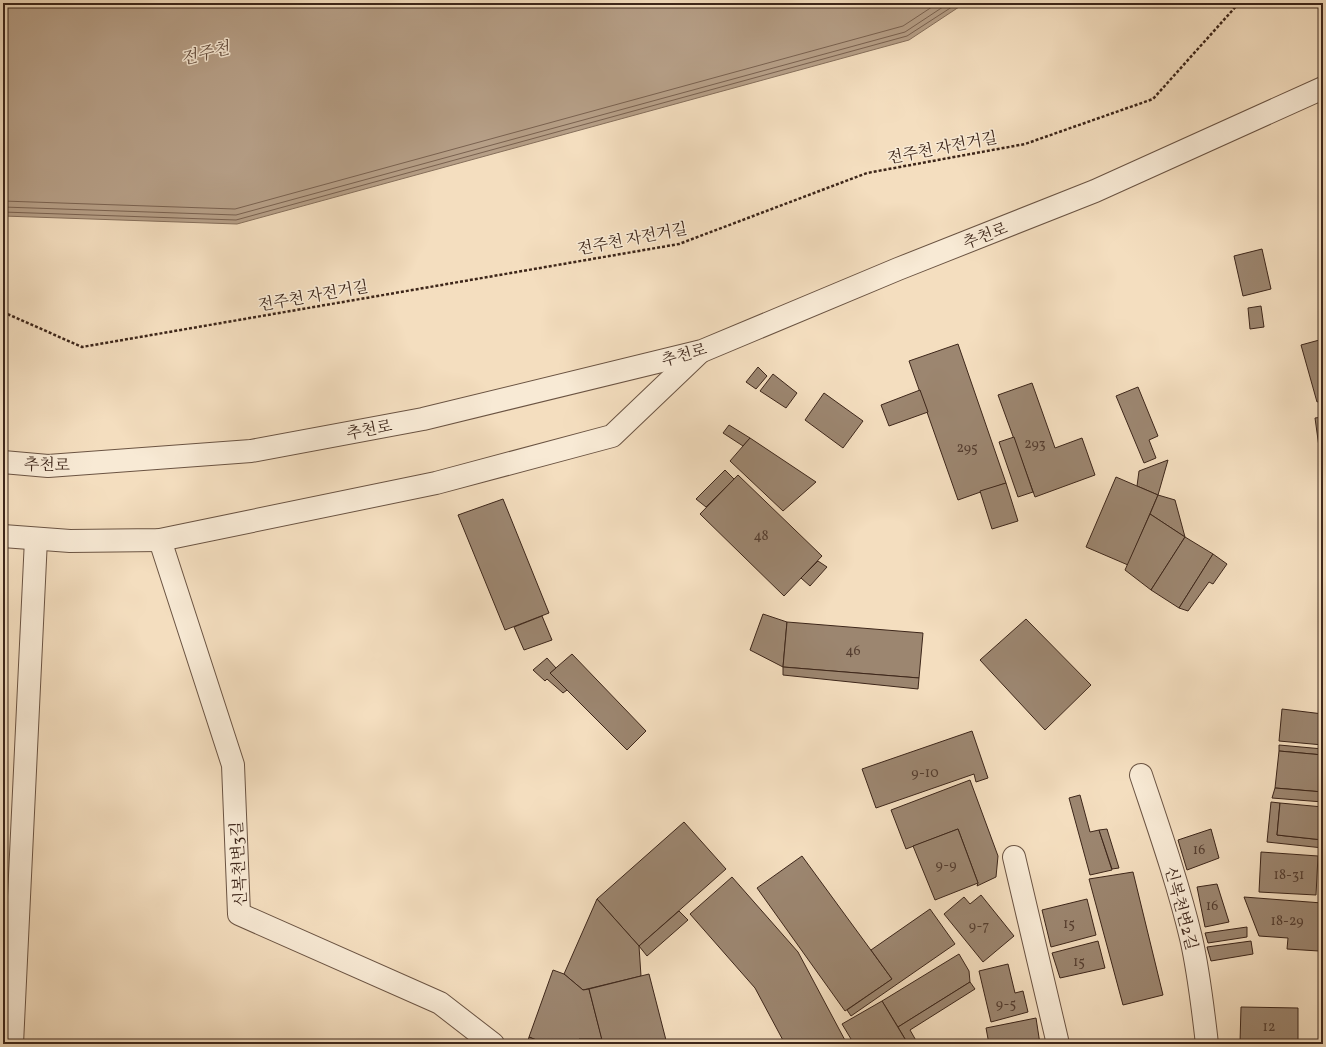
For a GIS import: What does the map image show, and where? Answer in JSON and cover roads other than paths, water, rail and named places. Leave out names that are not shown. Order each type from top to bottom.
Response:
[{"type":"street","name":"추천로","points":[[3,462],[48,466],[251,451],[423,419],[702,351],[898,269],[1095,191],[1323,88]]},
{"type":"street","points":[[3,536],[70,541],[160,540],[436,483],[612,436],[702,351]]},
{"type":"street","points":[[12,1044],[36,539]]},
{"type":"street","name":"신복천변3길","points":[[160,540],[233,765],[239,914],[440,1003],[493,1044]]},
{"type":"street","name":"신복천변2길","points":[[1141,775],[1171,866],[1191,938],[1201,993],[1207,1044]]},
{"type":"street","points":[[1014,857],[1058,1044]]},
{"type":"water","name":"전주천","points":[[3,3],[965,3],[909,40],[237,224],[3,216]]}]
